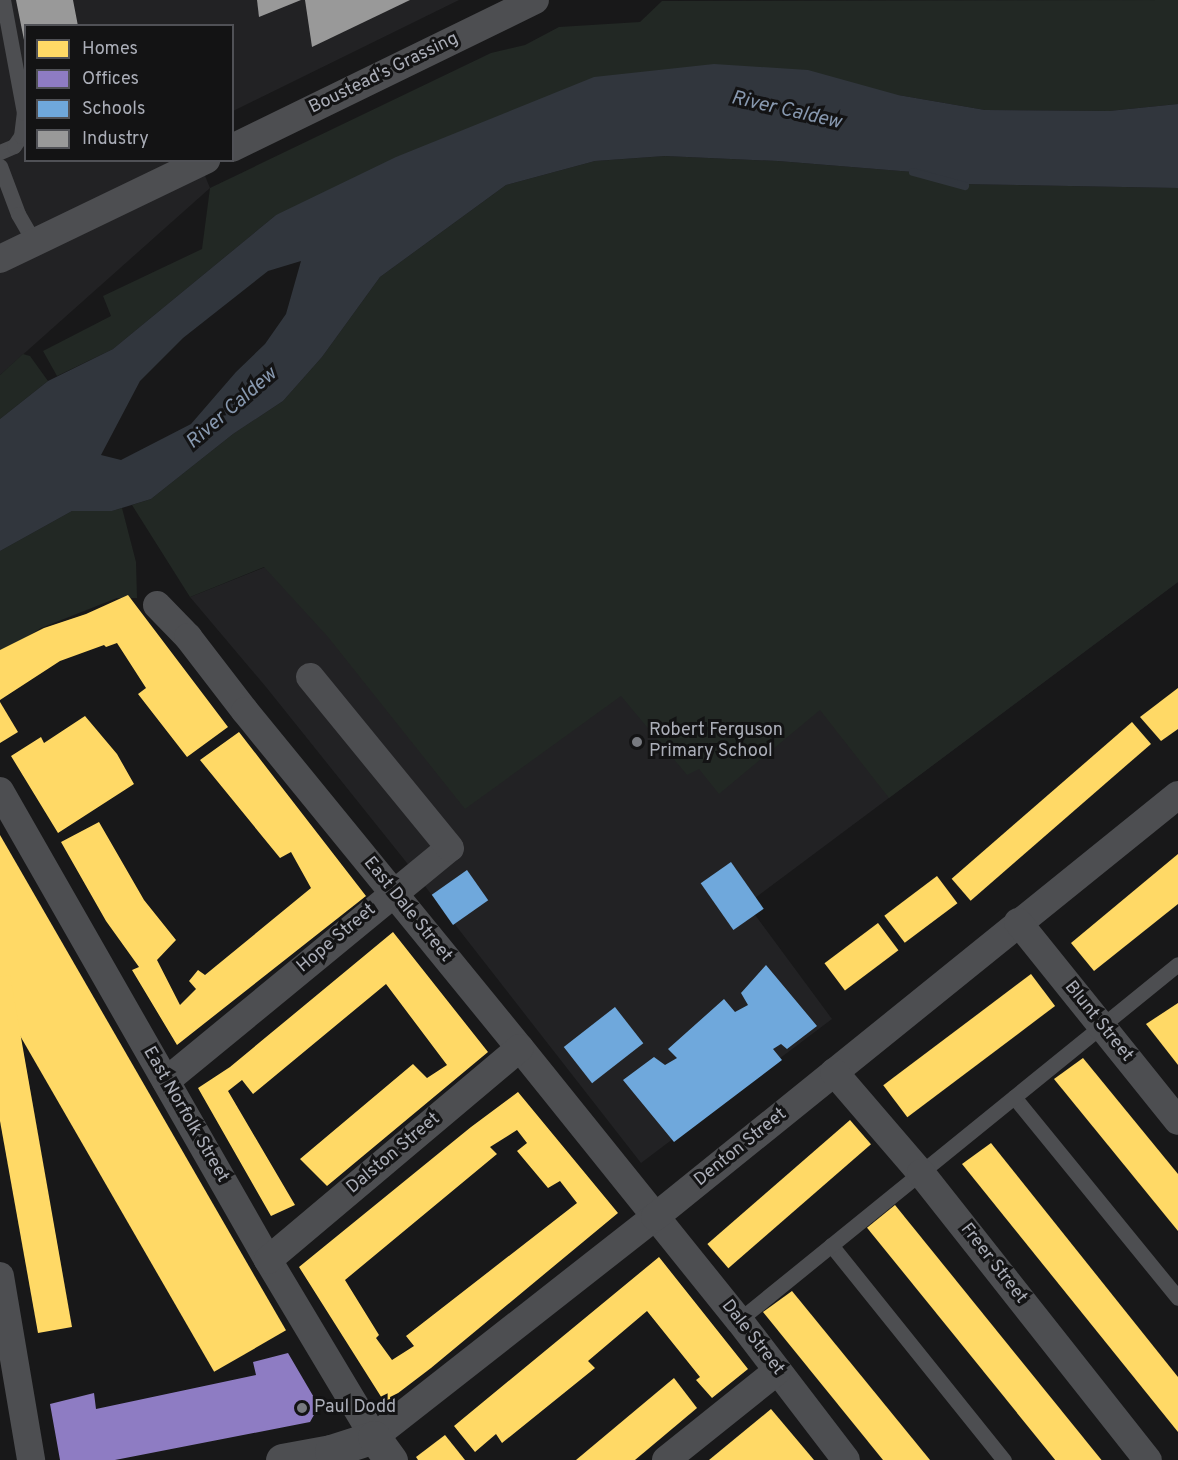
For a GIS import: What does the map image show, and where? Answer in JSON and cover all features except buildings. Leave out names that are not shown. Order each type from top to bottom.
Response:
[{"type":"street","name":"Boustead's Grassing","points":[[234,147],[535,0]]},
{"type":"street","points":[[0,259],[202,162]]},
{"type":"street","name":"East Dale Street","points":[[157,605],[188,637],[656,1217]]},
{"type":"street","name":"Hope Street","points":[[166,1081],[450,848],[310,677]]},
{"type":"street","name":"East Norfolk Street","points":[[0,791],[268,1260],[383,1448]]},
{"type":"street","name":"Denton Street","points":[[282,1460],[331,1451],[383,1448],[656,1217],[1018,922],[1178,795]]},
{"type":"street","name":"Blunt Street","points":[[1018,922],[1178,1121]]},
{"type":"street","name":"Dalston Street","points":[[268,1260],[520,1048]]},
{"type":"street","name":"Freer Street","points":[[834,1072],[921,1173],[1148,1460]]},
{"type":"street","name":"Dale Street","points":[[656,1217],[739,1320],[846,1460]]},
{"type":"street","points":[[0,1276],[31,1460]]},
{"type":"street","points":[[666,1460],[777,1371]]},
{"type":"lane","points":[[0,152],[14,146],[21,136],[24,113],[3,0]]},
{"type":"lane","points":[[0,166],[18,214],[35,244]]},
{"type":"lane","points":[[739,1320],[1178,964]]},
{"type":"lane","points":[[1014,1096],[1178,1298]]},
{"type":"lane","points":[[831,1245],[1004,1460]]},
{"type":"shaded area","points":[[0,0],[459,0],[234,111],[234,24],[24,24],[24,162],[199,162],[210,188],[0,375]]},
{"type":"shaded area","points":[[1178,0],[1178,104],[1109,111],[985,110],[898,95],[276,215],[113,349],[57,376],[43,351],[111,316],[103,296],[202,249],[210,188],[491,53],[525,45],[559,27],[640,22],[662,1]]},
{"type":"shaded area","name":"Robert Ferguson Primary School","points":[[665,156],[778,161],[913,172],[958,184],[1178,188],[1178,582],[889,798],[820,710],[719,794],[699,769],[687,775],[621,696],[465,809],[328,637],[264,567],[190,597],[132,505],[151,499],[233,434],[283,401],[322,357],[380,277],[506,185],[595,161]]},
{"type":"shaded area","points":[[23,354],[30,356],[48,381],[0,419],[0,375]]},
{"type":"shaded area","points":[[122,508],[136,562],[137,598],[117,598],[41,628],[0,654],[0,551],[72,511],[112,511]]},
{"type":"shaded area","name":"Robert Ferguson Primary School","points":[[298,554],[1178,582],[747,904],[832,1019],[641,1163],[403,858],[266,687],[190,597]]},
{"type":"water","name":"River Caldew","points":[[714,64],[808,70],[898,95],[985,110],[1109,111],[1178,104],[1178,188],[958,184],[913,172],[778,161],[665,156],[595,161],[506,185],[380,277],[322,357],[283,401],[233,434],[151,499],[112,511],[72,511],[0,551],[0,419],[48,381],[113,349],[276,215],[396,157],[594,77]],"holes":[[[301,261],[286,314],[265,344],[236,372],[191,424],[121,460],[101,455],[140,381],[183,338],[268,271]]]},
{"type":"waterway","points":[[913,172],[965,186]]},
{"type":"place","name":"Robert Ferguson Primary School","points":[[637,742]]},
{"type":"place","name":"Paul Dodd","points":[[302,1408]]}]
